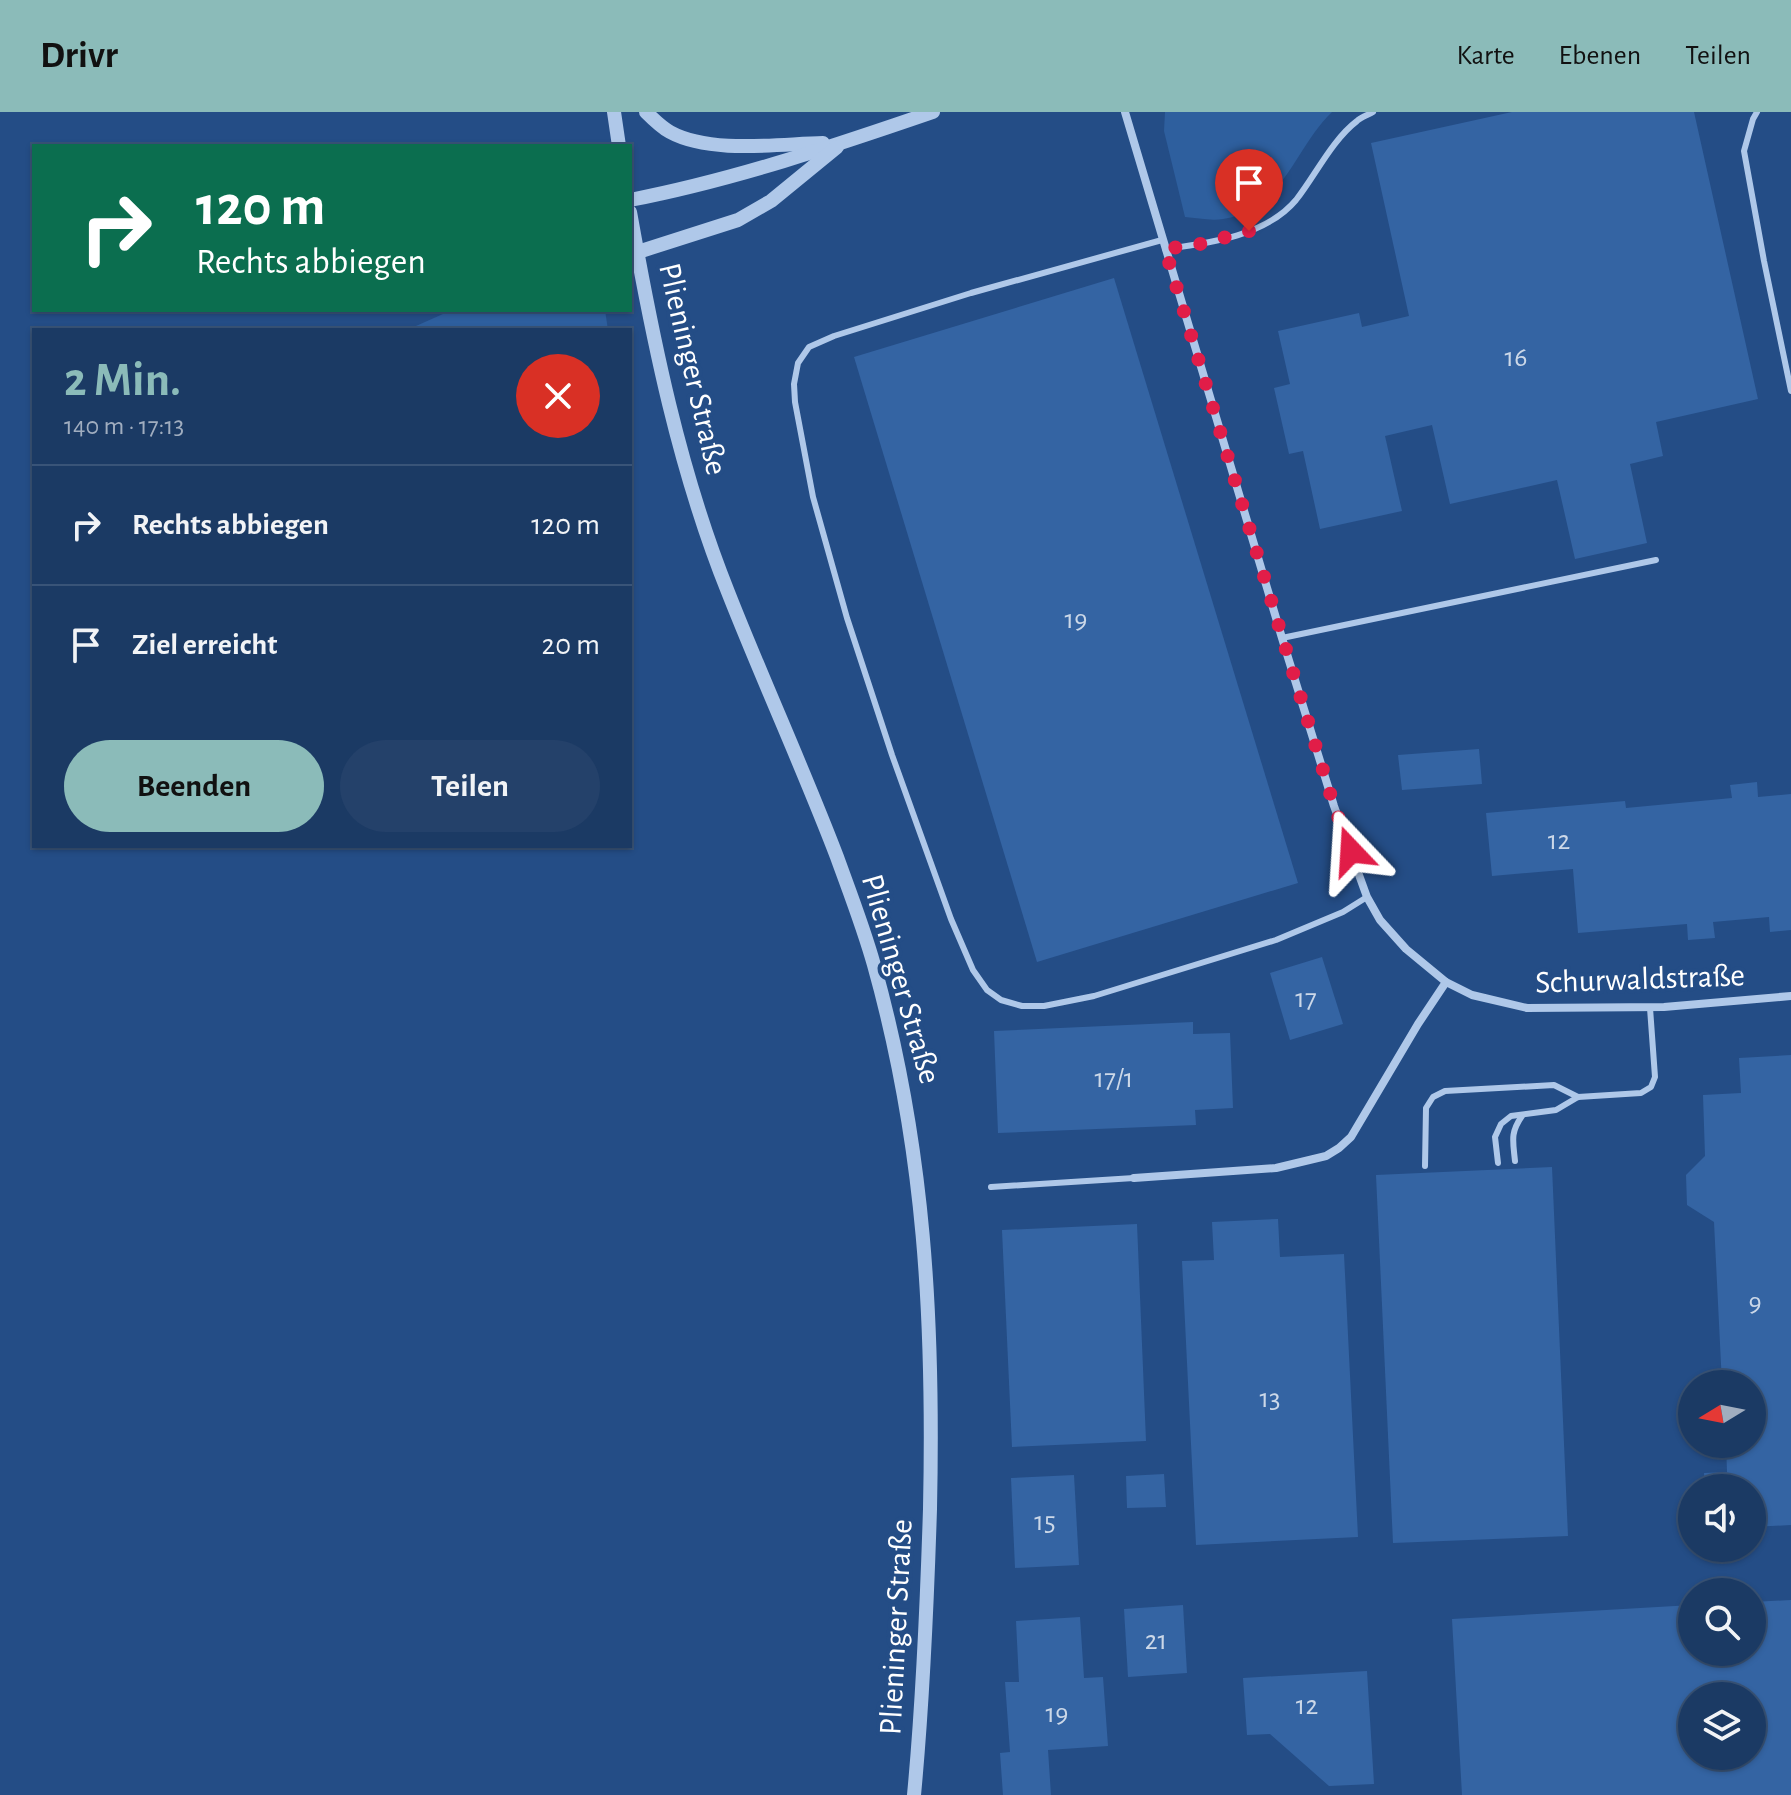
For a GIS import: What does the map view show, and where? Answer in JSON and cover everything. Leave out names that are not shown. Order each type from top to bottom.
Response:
[{"type":"street","points":[[614,112],[619,144]]},
{"type":"street","points":[[646,112],[670,132],[711,143],[766,145],[844,142]]},
{"type":"street","points":[[632,200],[691,188],[933,112]]},
{"type":"street","name":"Schurwaldstraße","points":[[1125,112],[1334,806],[1367,897],[1380,920],[1406,949],[1446,982],[1472,995],[1527,1008],[1650,1008],[1791,996]]},
{"type":"street","points":[[638,252],[738,220],[771,201],[844,142]]},
{"type":"street","name":"Plieninger Straße","points":[[632,222],[671,415],[693,495],[727,591],[790,739],[850,894],[873,961],[906,1102],[924,1230],[931,1377],[928,1584],[914,1795]]},
{"type":"street","points":[[1134,1178],[1276,1168],[1326,1156],[1339,1148],[1351,1137],[1446,982]]},
{"type":"lane","points":[[1367,897],[1343,912],[1276,940],[1094,996],[1044,1006],[1022,1006],[1001,1000],[987,990],[973,970],[951,919],[847,618],[813,497],[794,384],[798,363],[809,347],[834,336],[971,293],[1164,245],[1200,244],[1249,231],[1271,221],[1294,202],[1347,130],[1373,112]]},
{"type":"lane","points":[[1757,112],[1744,151],[1791,391]]},
{"type":"lane","points":[[1282,638],[1656,560]]},
{"type":"lane","points":[[1498,1163],[1495,1137],[1501,1124],[1511,1116],[1556,1110],[1578,1097],[1641,1093],[1651,1087],[1655,1077],[1650,1008]]},
{"type":"lane","points":[[1425,1166],[1426,1108],[1433,1097],[1445,1091],[1554,1085],[1578,1097]]},
{"type":"lane","points":[[1515,1161],[1512,1134],[1523,1115]]},
{"type":"lane","points":[[991,1187],[1134,1178]]},
{"type":"shaded area","points":[[1165,112],[1332,112],[1274,191],[1244,213],[1214,220],[1185,217],[1164,131]]},
{"type":"shaded area","points":[[448,312],[605,312],[608,328],[412,328]]},
{"type":"building","points":[[1512,112],[1694,112],[1758,399],[1656,422],[1663,456],[1630,464],[1647,543],[1575,559],[1557,480],[1450,504],[1432,425],[1385,436],[1402,511],[1320,529],[1303,451],[1289,454],[1274,388],[1290,384],[1278,331],[1359,313],[1362,327],[1409,316],[1371,143]]},
{"type":"building","points":[[1114,278],[1298,883],[1037,962],[854,357]]},
{"type":"building","points":[[1479,749],[1482,784],[1402,790],[1398,755]]},
{"type":"building","points":[[1757,782],[1758,797],[1791,794],[1791,930],[1770,932],[1769,917],[1713,922],[1715,938],[1688,940],[1687,924],[1578,933],[1573,869],[1492,876],[1486,813],[1625,801],[1626,808],[1732,798],[1730,785]]},
{"type":"building","points":[[1322,957],[1343,1024],[1290,1040],[1270,973]]},
{"type":"building","points":[[1193,1022],[1193,1034],[1230,1033],[1233,1108],[1195,1110],[1196,1125],[998,1133],[994,1031]]},
{"type":"building","points":[[1791,1055],[1791,1525],[1766,1526],[1766,1474],[1704,1474],[1727,1472],[1726,1458],[1766,1458],[1766,1370],[1721,1370],[1714,1222],[1687,1205],[1686,1175],[1705,1156],[1703,1095],[1741,1093],[1739,1058]]},
{"type":"building","points":[[1552,1167],[1568,1536],[1393,1543],[1376,1175]]},
{"type":"building","points":[[1278,1219],[1280,1257],[1344,1254],[1358,1537],[1196,1545],[1182,1261],[1214,1260],[1212,1222]]},
{"type":"building","points":[[1137,1224],[1146,1441],[1012,1447],[1002,1230]]},
{"type":"building","points":[[1164,1474],[1166,1507],[1127,1508],[1126,1476]]},
{"type":"building","points":[[1074,1475],[1079,1565],[1015,1568],[1011,1478]]},
{"type":"building","points":[[1791,1600],[1791,1795],[1462,1795],[1452,1619],[1678,1606],[1678,1666],[1766,1666],[1766,1601]]},
{"type":"building","points":[[1183,1605],[1187,1673],[1128,1677],[1124,1609]]},
{"type":"building","points":[[1080,1617],[1084,1678],[1103,1677],[1108,1746],[1048,1750],[1051,1795],[1003,1795],[1000,1753],[1010,1752],[1005,1682],[1019,1682],[1016,1621]]},
{"type":"building","points":[[1367,1671],[1374,1784],[1329,1786],[1270,1734],[1247,1735],[1243,1678]]},
{"type":"route","points":[[1249,231],[1200,244],[1165,249],[1334,806],[1351,851]]}]
